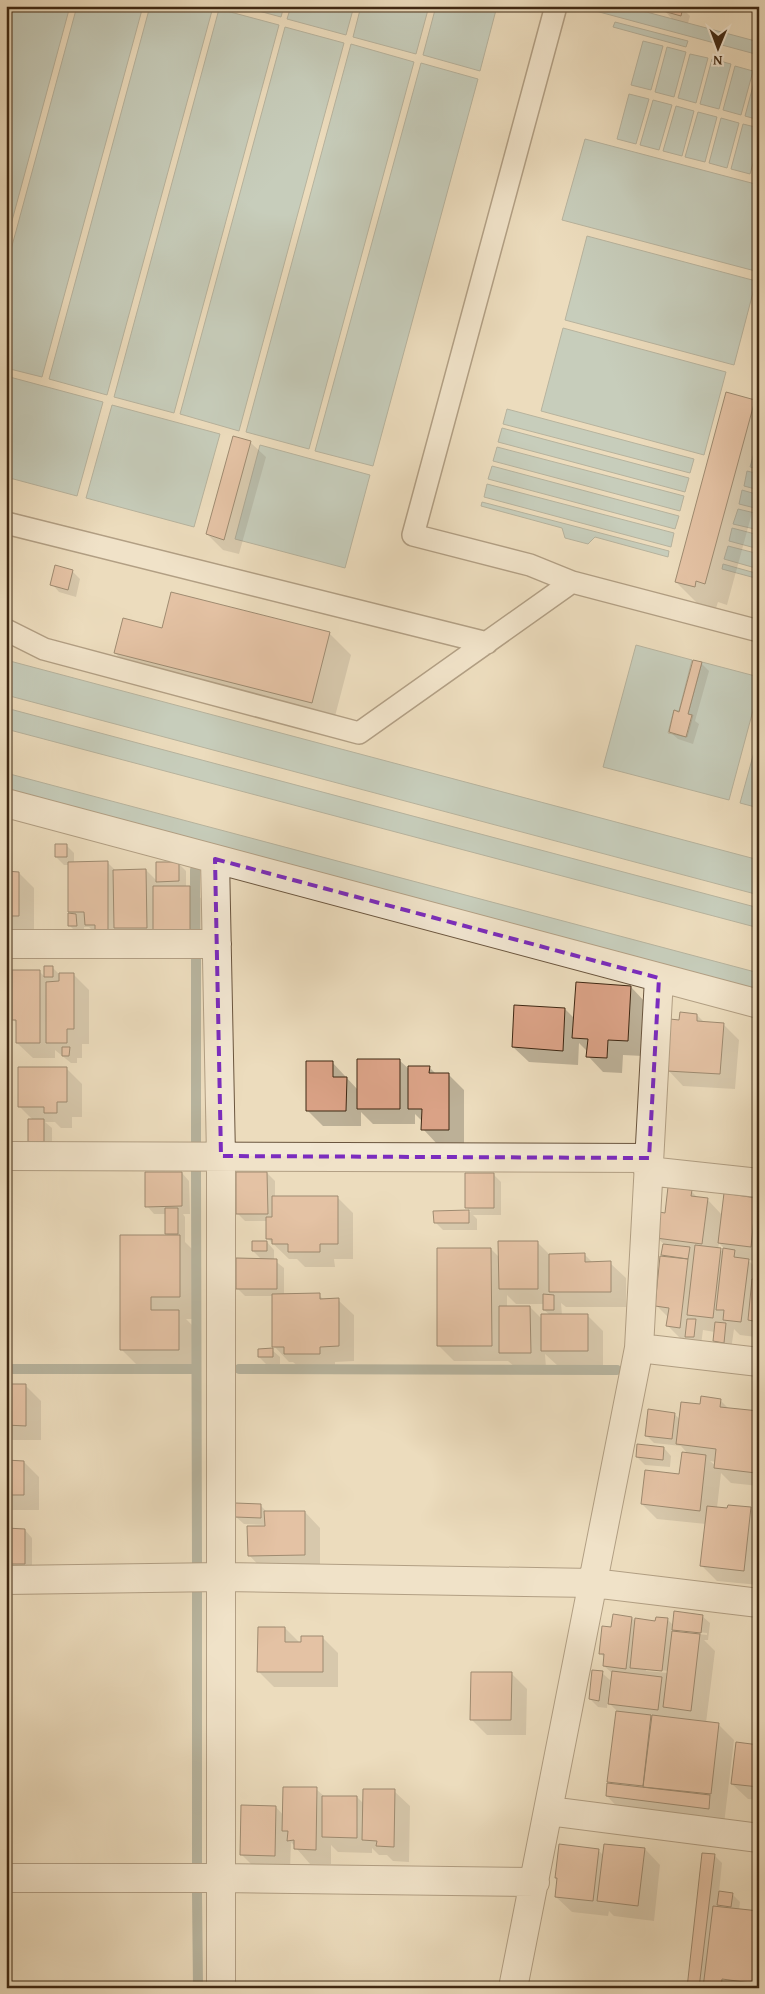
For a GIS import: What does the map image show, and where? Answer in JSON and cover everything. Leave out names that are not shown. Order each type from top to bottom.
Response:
[{"type":"street","points":[[6,803],[759,1004]]},
{"type":"street","points":[[215,859],[221,1156],[222,1988]]},
{"type":"street","points":[[6,944],[217,944]]},
{"type":"street","points":[[513,1988],[639,1348],[659,978]]},
{"type":"street","points":[[6,1156],[221,1156],[649,1165],[759,1183]]},
{"type":"street","points":[[639,1348],[759,1362]]},
{"type":"street","points":[[6,1580],[222,1577],[593,1583],[759,1603]]},
{"type":"street","points":[[549,1811],[759,1838]]},
{"type":"street","points":[[6,1878],[221,1878],[535,1882]]},
{"type":"lane","points":[[556,6],[413,535],[530,565],[572,582],[759,631]]},
{"type":"lane","points":[[6,523],[487,643]]},
{"type":"lane","points":[[6,630],[44,649],[359,732],[572,582]]},
{"type":"highlighted area","points":[[215,859],[659,978],[649,1158],[221,1156]]},
{"type":"water","points":[[6,6],[70,6],[6,243]]},
{"type":"water","points":[[77,6],[143,6],[42,377],[6,368],[6,268]]},
{"type":"water","points":[[150,6],[213,7],[107,395],[49,379]]},
{"type":"water","points":[[240,6],[284,6],[281,17]]},
{"type":"water","points":[[291,6],[354,6],[346,35],[287,19]]},
{"type":"water","points":[[361,6],[429,6],[416,54],[353,37]]},
{"type":"water","points":[[436,6],[481,6],[496,10],[480,71],[423,55]]},
{"type":"water","points":[[577,6],[624,6],[759,42],[759,55]]},
{"type":"water","points":[[219,9],[279,25],[174,413],[114,397]]},
{"type":"water","points":[[615,22],[688,41],[686,47],[613,27]]},
{"type":"water","points":[[285,27],[344,43],[239,431],[180,414]]},
{"type":"water","points":[[643,41],[663,46],[651,90],[631,85]]},
{"type":"water","points":[[351,44],[414,62],[309,449],[246,432]]},
{"type":"water","points":[[667,47],[686,52],[674,97],[655,92]]},
{"type":"water","points":[[690,54],[708,58],[696,103],[678,98]]},
{"type":"water","points":[[712,59],[731,64],[719,109],[700,104]]},
{"type":"water","points":[[421,63],[478,79],[373,466],[315,451]]},
{"type":"water","points":[[735,66],[753,71],[741,115],[723,110]]},
{"type":"water","points":[[757,71],[759,72],[759,120],[745,116]]},
{"type":"water","points":[[629,94],[649,99],[636,144],[617,139]]},
{"type":"water","points":[[653,100],[672,105],[659,150],[640,145]]},
{"type":"water","points":[[676,106],[694,111],[682,156],[663,151]]},
{"type":"water","points":[[698,112],[717,117],[705,162],[685,157]]},
{"type":"water","points":[[721,118],[739,123],[727,168],[709,163]]},
{"type":"water","points":[[743,124],[759,128],[759,142],[750,174],[731,169]]},
{"type":"water","points":[[585,139],[759,185],[759,272],[562,220]]},
{"type":"water","points":[[587,236],[756,281],[734,365],[565,320]]},
{"type":"water","points":[[563,328],[726,372],[704,455],[541,411]]},
{"type":"water","points":[[6,376],[103,402],[77,496],[6,477]]},
{"type":"water","points":[[112,405],[220,434],[194,527],[86,498]]},
{"type":"water","points":[[507,409],[694,459],[690,473],[503,424]]},
{"type":"water","points":[[502,428],[689,478],[685,492],[498,442]]},
{"type":"water","points":[[759,436],[759,469],[750,467]]},
{"type":"water","points":[[260,445],[370,475],[345,568],[235,539]]},
{"type":"water","points":[[497,447],[684,496],[680,511],[493,461]]},
{"type":"water","points":[[492,466],[679,516],[675,529],[488,479]]},
{"type":"water","points":[[747,471],[759,474],[759,490],[744,486]]},
{"type":"water","points":[[487,484],[674,533],[671,547],[484,497]]},
{"type":"water","points":[[742,490],[759,495],[759,509],[739,504]]},
{"type":"water","points":[[482,502],[669,551],[668,557],[595,537],[588,544],[565,538],[562,528],[481,506]]},
{"type":"water","points":[[738,509],[759,514],[759,530],[733,524]]},
{"type":"water","points":[[732,528],[759,535],[759,549],[729,541]]},
{"type":"water","points":[[728,546],[759,554],[759,569],[724,559]]},
{"type":"water","points":[[723,564],[759,574],[759,579],[722,569]]},
{"type":"water","points":[[636,645],[692,660],[679,711],[674,710],[668,733],[687,737],[693,715],[688,714],[702,662],[759,677],[759,688],[729,800],[603,767]]},
{"type":"water","points":[[6,660],[759,860],[759,895],[6,695]]},
{"type":"water","points":[[6,708],[759,908],[759,928],[6,729]]},
{"type":"water","points":[[759,734],[759,808],[740,803]]},
{"type":"water","points":[[6,773],[759,973],[759,990],[6,791]]},
{"type":"building","points":[[665,6],[683,7],[681,16],[663,11]]},
{"type":"building","points":[[726,392],[755,400],[705,584],[696,581],[695,587],[675,582]]},
{"type":"building","points":[[233,436],[251,441],[224,540],[206,534]]},
{"type":"building","points":[[55,565],[73,570],[68,590],[50,585]]},
{"type":"building","points":[[171,592],[330,632],[312,703],[114,653],[123,618],[162,628]]},
{"type":"building","points":[[693,660],[702,662],[688,714],[692,715],[686,737],[669,732],[674,710],[679,712]]},
{"type":"building","points":[[55,844],[67,844],[67,857],[55,857]]},
{"type":"building","points":[[108,861],[108,931],[95,930],[95,925],[85,925],[84,912],[68,912],[68,862]]},
{"type":"building","points":[[156,862],[179,862],[179,881],[156,882]]},
{"type":"building","points":[[146,869],[147,928],[114,928],[113,870]]},
{"type":"building","points":[[6,871],[19,872],[19,916],[6,916]]},
{"type":"building","points":[[153,886],[190,886],[190,935],[153,935]]},
{"type":"building","points":[[68,913],[76,914],[77,926],[68,926]]},
{"type":"building","points":[[44,966],[53,966],[53,977],[44,977]]},
{"type":"building","points":[[12,970],[40,970],[40,1043],[16,1043],[16,1020],[12,1020]]},
{"type":"building","points":[[59,973],[74,973],[74,1029],[67,1029],[67,1043],[46,1043],[46,982],[59,981]]},
{"type":"building","points":[[576,982],[631,986],[628,1041],[608,1040],[607,1058],[586,1057],[588,1039],[572,1038]]},
{"type":"building","points":[[514,1005],[565,1008],[563,1051],[512,1047]]},
{"type":"building","points":[[680,1012],[697,1014],[697,1021],[724,1023],[720,1074],[667,1071],[670,1019],[679,1020]]},
{"type":"building","points":[[62,1047],[70,1047],[69,1056],[62,1056]]},
{"type":"building","points":[[357,1059],[400,1059],[400,1109],[357,1109]]},
{"type":"building","points":[[306,1061],[333,1061],[333,1077],[347,1077],[346,1111],[306,1111]]},
{"type":"building","points":[[408,1066],[430,1066],[429,1073],[449,1073],[449,1130],[421,1130],[422,1109],[408,1109]]},
{"type":"building","points":[[18,1067],[67,1067],[67,1102],[57,1102],[57,1113],[44,1113],[44,1107],[18,1107]]},
{"type":"building","points":[[28,1119],[44,1119],[44,1142],[28,1142]]},
{"type":"building","points":[[145,1172],[182,1172],[182,1206],[145,1207]]},
{"type":"building","points":[[236,1172],[267,1172],[268,1214],[236,1214]]},
{"type":"building","points":[[465,1173],[494,1173],[494,1208],[465,1208]]},
{"type":"building","points":[[668,1187],[692,1190],[691,1196],[708,1198],[702,1244],[656,1238],[659,1212],[665,1213]]},
{"type":"building","points":[[724,1193],[756,1198],[751,1247],[718,1243]]},
{"type":"building","points":[[272,1196],[338,1196],[338,1244],[320,1244],[320,1252],[288,1252],[288,1244],[272,1244],[272,1239],[266,1239],[266,1217],[272,1217]]},
{"type":"building","points":[[165,1208],[178,1208],[178,1234],[165,1234]]},
{"type":"building","points":[[469,1210],[469,1223],[434,1223],[433,1211]]},
{"type":"building","points":[[120,1235],[180,1235],[180,1297],[151,1297],[151,1310],[179,1310],[179,1350],[120,1350]]},
{"type":"building","points":[[252,1241],[267,1241],[267,1251],[252,1251]]},
{"type":"building","points":[[498,1241],[538,1241],[538,1289],[499,1289]]},
{"type":"building","points":[[663,1244],[690,1247],[688,1259],[661,1255]]},
{"type":"building","points":[[695,1245],[721,1248],[713,1318],[687,1315]]},
{"type":"building","points":[[437,1248],[491,1248],[492,1346],[437,1346]]},
{"type":"building","points":[[723,1248],[735,1250],[734,1257],[749,1259],[741,1322],[723,1320],[724,1310],[716,1310]]},
{"type":"building","points":[[759,1248],[759,1272],[756,1272]]},
{"type":"building","points":[[585,1253],[585,1262],[611,1261],[611,1292],[549,1292],[549,1254]]},
{"type":"building","points":[[660,1256],[688,1259],[680,1328],[666,1326],[669,1308],[655,1306]]},
{"type":"building","points":[[236,1258],[277,1259],[277,1289],[236,1289]]},
{"type":"building","points":[[752,1279],[759,1279],[758,1322],[748,1320]]},
{"type":"building","points":[[320,1293],[320,1299],[339,1298],[339,1346],[320,1347],[320,1354],[284,1354],[284,1347],[272,1347],[272,1294]]},
{"type":"building","points":[[543,1294],[554,1295],[554,1310],[543,1310]]},
{"type":"building","points":[[499,1306],[530,1306],[531,1353],[499,1353]]},
{"type":"building","points":[[541,1314],[588,1314],[588,1351],[541,1351]]},
{"type":"building","points":[[687,1319],[696,1319],[694,1337],[685,1337]]},
{"type":"building","points":[[715,1322],[726,1323],[724,1343],[713,1341]]},
{"type":"building","points":[[273,1348],[273,1357],[258,1357],[258,1349]]},
{"type":"building","points":[[6,1384],[26,1384],[26,1426],[6,1425]]},
{"type":"building","points":[[701,1396],[721,1399],[720,1407],[759,1411],[759,1448],[756,1473],[714,1468],[716,1449],[676,1444],[681,1402],[700,1404]]},
{"type":"building","points":[[648,1409],[675,1413],[672,1439],[645,1436]]},
{"type":"building","points":[[637,1444],[664,1447],[663,1460],[636,1457]]},
{"type":"building","points":[[682,1452],[706,1455],[700,1511],[641,1504],[645,1470],[679,1474]]},
{"type":"building","points":[[6,1460],[24,1461],[24,1495],[6,1495]]},
{"type":"building","points":[[235,1503],[261,1504],[261,1518],[235,1517]]},
{"type":"building","points":[[728,1505],[751,1507],[744,1571],[700,1566],[707,1506],[727,1508]]},
{"type":"building","points":[[264,1511],[305,1511],[305,1555],[248,1556],[247,1526],[265,1526]]},
{"type":"building","points":[[6,1528],[25,1529],[25,1564],[6,1564]]},
{"type":"building","points":[[674,1611],[703,1615],[701,1633],[672,1630]]},
{"type":"building","points":[[613,1614],[632,1617],[626,1669],[603,1666],[604,1654],[599,1654],[602,1626],[611,1627]]},
{"type":"building","points":[[656,1617],[668,1618],[662,1671],[630,1668],[635,1618],[655,1621]]},
{"type":"building","points":[[258,1627],[285,1627],[285,1642],[301,1642],[301,1636],[323,1636],[323,1672],[257,1672]]},
{"type":"building","points":[[672,1631],[700,1634],[691,1711],[663,1707]]},
{"type":"building","points":[[592,1670],[603,1671],[599,1701],[589,1699]]},
{"type":"building","points":[[612,1671],[662,1677],[658,1710],[608,1704]]},
{"type":"building","points":[[471,1672],[512,1672],[511,1720],[470,1720]]},
{"type":"building","points":[[616,1711],[651,1715],[643,1786],[607,1782]]},
{"type":"building","points":[[652,1715],[719,1723],[711,1794],[643,1787]]},
{"type":"building","points":[[736,1742],[759,1745],[759,1787],[731,1784]]},
{"type":"building","points":[[607,1783],[710,1795],[709,1809],[606,1796]]},
{"type":"building","points":[[283,1787],[317,1787],[316,1850],[294,1849],[294,1840],[287,1841],[288,1831],[282,1831]]},
{"type":"building","points":[[363,1789],[395,1789],[394,1847],[376,1846],[377,1841],[362,1840]]},
{"type":"building","points":[[322,1796],[357,1796],[357,1838],[322,1837]]},
{"type":"building","points":[[241,1805],[276,1806],[275,1856],[240,1855]]},
{"type":"building","points":[[559,1844],[599,1849],[593,1901],[555,1897]]},
{"type":"building","points":[[604,1844],[645,1848],[638,1906],[597,1901]]},
{"type":"building","points":[[702,1853],[715,1854],[699,1988],[687,1988]]},
{"type":"building","points":[[719,1891],[733,1893],[731,1907],[717,1905]]},
{"type":"building","points":[[713,1906],[759,1911],[759,1984],[722,1979],[721,1988],[703,1988]]},
{"type":"waterway","points":[[195,870],[195,936]]},
{"type":"waterway","points":[[196,953],[196,1144]]},
{"type":"waterway","points":[[196,1169],[197,1568]]},
{"type":"waterway","points":[[6,1369],[196,1369]]},
{"type":"waterway","points":[[239,1369],[617,1370]]},
{"type":"waterway","points":[[197,1592],[197,1864]]},
{"type":"waterway","points":[[197,1893],[198,1988]]}]
